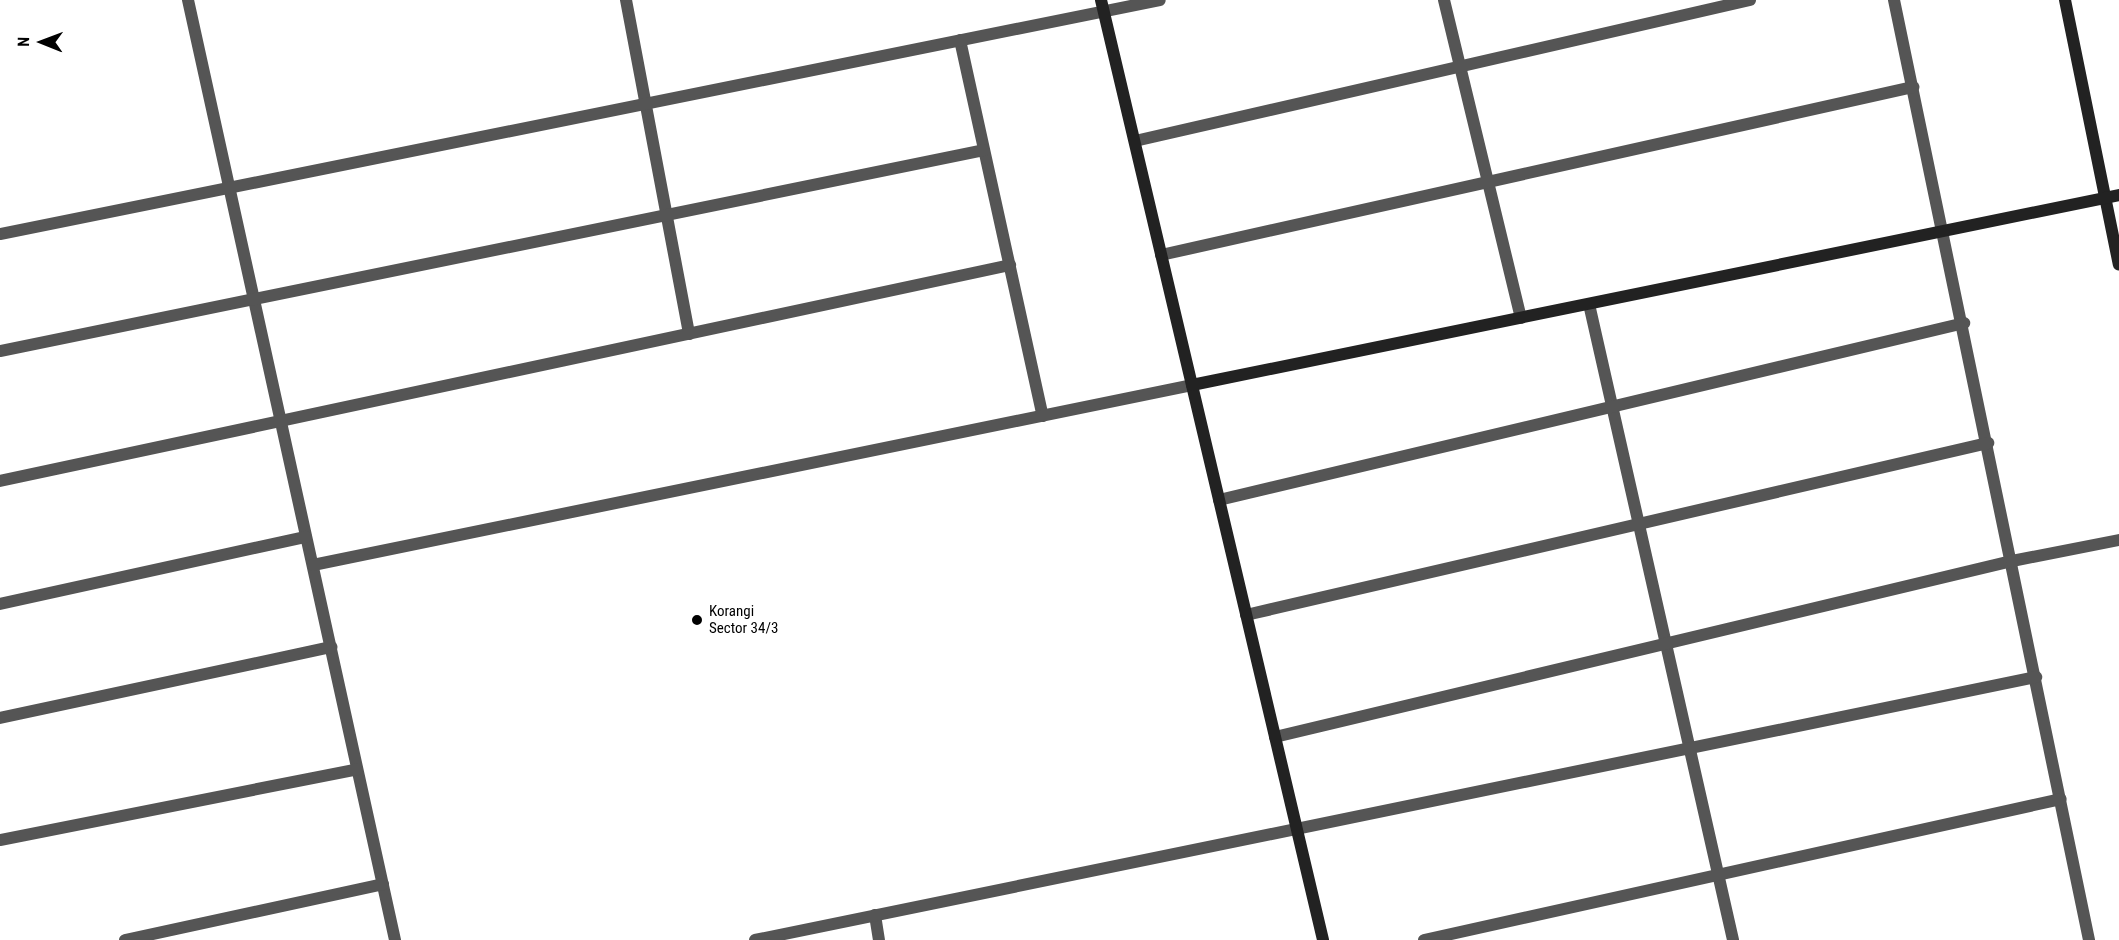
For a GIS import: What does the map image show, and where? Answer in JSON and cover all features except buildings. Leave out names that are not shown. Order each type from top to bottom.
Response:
[{"type":"street","points":[[188,0],[395,940]]},
{"type":"street","points":[[626,0],[689,334]]},
{"type":"street","points":[[0,234],[960,40],[1103,6],[1161,0]]},
{"type":"street","points":[[1444,0],[1521,318]]},
{"type":"street","points":[[1135,141],[1750,0]]},
{"type":"street","points":[[1894,0],[1964,322],[2089,940]]},
{"type":"street","points":[[2065,0],[2119,265]]},
{"type":"street","points":[[1103,6],[1275,737],[1300,828],[1323,940]]},
{"type":"street","points":[[960,40],[1043,416]]},
{"type":"street","points":[[1161,255],[1913,87]]},
{"type":"street","points":[[0,351],[253,297],[984,150]]},
{"type":"street","points":[[313,565],[2119,195]]},
{"type":"street","points":[[0,481],[1010,265]]},
{"type":"street","points":[[1589,304],[1733,940]]},
{"type":"street","points":[[1220,500],[1964,322]]},
{"type":"street","points":[[1246,615],[1988,443]]},
{"type":"street","points":[[0,604],[306,537]]},
{"type":"street","points":[[1275,737],[2012,561],[2119,540]]},
{"type":"street","points":[[0,718],[331,648]]},
{"type":"street","points":[[755,940],[2036,677]]},
{"type":"street","points":[[0,840],[357,769]]},
{"type":"street","points":[[1424,940],[2061,799]]},
{"type":"street","points":[[125,940],[383,884]]},
{"type":"street","points":[[875,915],[879,940]]},
{"type":"place","name":"Korangi Sector 34/3","points":[[697,620]]}]
